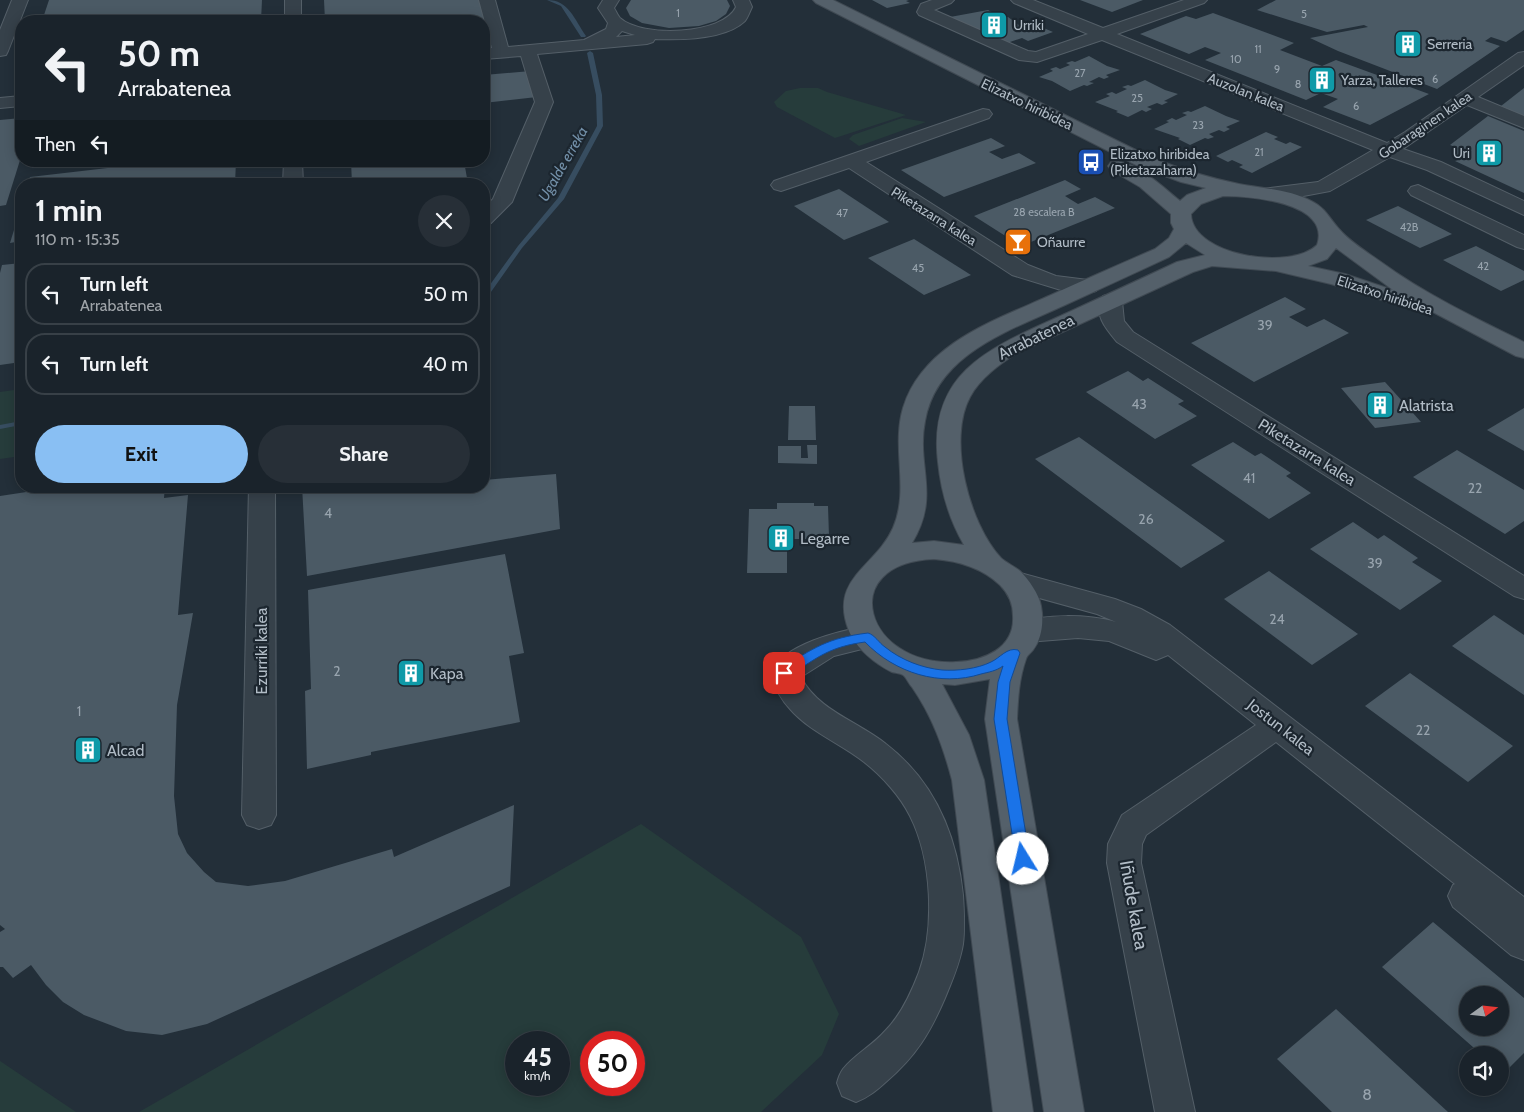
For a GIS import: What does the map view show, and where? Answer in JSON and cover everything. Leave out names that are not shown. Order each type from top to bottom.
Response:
[{"type":"main road","name":"Elizatxo hiribidea","points":[[810,0],[882,37],[922,68],[1126,170],[1147,183],[1183,221],[1191,237],[1212,251],[1241,261]]},
{"type":"main road","name":"Elizatxo hiribidea","points":[[821,0],[1144,162],[1188,178],[1240,190],[1269,193],[1296,202],[1323,222],[1386,276],[1464,322],[1524,351]]},
{"type":"main road","name":"Arrabatenea","points":[[1240,190],[1216,192],[1195,197],[1186,204],[1177,242],[1162,253],[966,343],[952,354],[929,380],[915,408],[910,438],[915,492],[913,508],[902,538],[881,565],[868,576],[860,590],[857,606],[859,622],[868,637],[880,650],[896,661],[915,669],[942,674],[970,673],[994,666],[1020,642],[1029,614],[1024,596],[971,535],[958,505],[948,438],[949,420],[954,403],[963,387],[975,372],[1009,348],[1197,263],[1212,260],[1241,261]]},
{"type":"main road","points":[[1241,261],[1274,264],[1307,260],[1322,252],[1329,242],[1323,222]]},
{"type":"main road","name":"Elizatxo hiribidea","points":[[1274,264],[1368,288],[1464,322]]},
{"type":"main road","name":"Arrabatenea","points":[[881,565],[906,554],[935,550],[975,557],[1003,573]]},
{"type":"main road","points":[[1020,642],[1004,682],[1001,719],[1064,1112]]},
{"type":"main road","points":[[915,669],[933,694],[949,722],[961,750],[968,780],[1013,1112]]},
{"type":"street","points":[[0,51],[20,0]]},
{"type":"street","points":[[293,15],[294,0]]},
{"type":"street","points":[[487,0],[501,52]]},
{"type":"street","points":[[611,0],[606,8],[608,16],[616,23],[634,31],[672,36]]},
{"type":"street","points":[[490,53],[672,36],[716,29],[733,22],[742,13],[744,7],[741,0]]},
{"type":"street","points":[[946,0],[927,6],[925,12],[1032,57],[1043,56],[1199,0]]},
{"type":"street","name":"Auzolan kalea","points":[[1019,0],[1389,150],[1434,166],[1524,209]]},
{"type":"street","points":[[588,44],[614,32],[616,23]]},
{"type":"street","points":[[490,213],[502,202],[544,102],[527,50]]},
{"type":"street","name":"Gobaraginen kalea","points":[[1269,193],[1323,187],[1389,150],[1521,62]]},
{"type":"street","points":[[1465,98],[1524,123]]},
{"type":"street","points":[[0,103],[15,102]]},
{"type":"street","points":[[781,185],[983,114]]},
{"type":"street","name":"Piketazarra kalea","points":[[850,160],[1020,270],[1037,285],[1041,295],[1039,308]]},
{"type":"street","points":[[1472,184],[1427,195],[1524,243]]},
{"type":"street","points":[[1323,187],[1317,200],[1323,222]]},
{"type":"street","name":"Piketazarra kalea","points":[[1020,270],[1046,281],[1065,285],[1088,286]]},
{"type":"street","name":"Piketazarra kalea","points":[[1111,301],[1110,314],[1113,323],[1125,337],[1524,589]]},
{"type":"street","name":"Ezurriki kalea","points":[[260,816],[262,493]]},
{"type":"street","name":"Jostun kalea","points":[[1003,573],[1132,616],[1160,633],[1524,918]]},
{"type":"street","name":"Jostun kalea","points":[[1020,642],[1083,627],[1117,632],[1137,638],[1156,649],[1524,944]]},
{"type":"street","points":[[856,1083],[906,1036],[929,994],[947,938],[943,871],[926,814],[904,780],[875,752],[807,708],[789,687],[784,673],[824,647],[842,641],[868,637]]},
{"type":"street","name":"Iñude kalea","points":[[1175,1112],[1124,862],[1125,844],[1134,825],[1264,735]]},
{"type":"green space","points":[[800,88],[818,88],[906,115],[835,138],[777,107],[774,102],[786,91]]},
{"type":"green space","points":[[902,118],[926,122],[859,146],[849,139],[853,135]]},
{"type":"green space","points":[[15,390],[15,457],[0,459],[0,392]]},
{"type":"green space","points":[[641,824],[801,937],[839,1014],[822,1055],[761,1112],[139,1112]]},
{"type":"green space","points":[[0,1061],[76,1112],[0,1112]]},
{"type":"building","points":[[49,0],[262,0],[261,15],[44,15]]},
{"type":"building","points":[[324,0],[482,0],[486,15],[325,15]]},
{"type":"building","points":[[631,0],[727,0],[730,6],[726,14],[716,21],[699,26],[669,28],[642,23],[630,16],[626,8]]},
{"type":"building","points":[[872,0],[909,0],[906,1],[910,3],[887,8]]},
{"type":"building","points":[[1080,0],[1143,0],[1112,12]]},
{"type":"building","name":"Serreria","points":[[1276,0],[1524,0],[1524,30],[1506,42],[1491,37],[1485,41],[1500,46],[1437,89],[1338,51],[1310,38],[1368,27],[1364,25],[1327,32],[1257,10]]},
{"type":"building","points":[[988,10],[1003,18],[1008,17],[1019,25],[1030,22],[1053,32],[1028,41],[1022,38],[1007,43],[950,17]]},
{"type":"building","name":"Yarza, Talleres","points":[[1213,13],[1294,43],[1280,50],[1322,66],[1336,60],[1429,94],[1370,125],[1323,107],[1338,99],[1321,93],[1306,100],[1205,60],[1221,53],[1205,47],[1189,54],[1140,34],[1186,16],[1196,19]]},
{"type":"building","points":[[490,31],[494,46],[490,46]]},
{"type":"building","points":[[1089,56],[1107,66],[1120,70],[1106,75],[1109,77],[1104,79],[1099,77],[1089,82],[1094,83],[1070,91],[1052,81],[1039,77],[1053,71],[1050,69],[1056,67],[1060,69],[1070,65],[1066,63],[1075,62]]},
{"type":"building","points":[[531,71],[537,97],[490,102],[490,74]]},
{"type":"building","points":[[1145,80],[1178,94],[1164,101],[1168,102],[1162,105],[1157,103],[1147,107],[1152,109],[1146,112],[1142,110],[1128,117],[1095,102],[1110,96],[1106,94],[1112,92],[1116,94],[1127,89],[1122,87],[1131,86]]},
{"type":"building","points":[[1524,88],[1524,116],[1501,106]]},
{"type":"building","points":[[1205,106],[1240,121],[1226,127],[1230,129],[1224,132],[1219,130],[1209,134],[1214,137],[1205,138],[1190,145],[1178,139],[1180,138],[1154,129],[1169,122],[1166,121],[1172,118],[1176,120],[1187,115],[1182,113],[1191,112]]},
{"type":"building","name":"Uri","points":[[1488,116],[1524,131],[1524,193],[1455,161],[1460,159],[1455,157],[1452,149],[1455,147],[1450,145]]},
{"type":"building","points":[[15,119],[15,167],[18,167],[6,205],[0,206],[0,120]]},
{"type":"building","points":[[1266,132],[1278,137],[1274,139],[1286,144],[1290,142],[1302,147],[1252,173],[1239,167],[1243,165],[1232,160],[1228,162],[1216,156]]},
{"type":"building","points":[[991,138],[1005,146],[989,152],[1002,159],[1019,153],[1036,163],[944,197],[901,170]]},
{"type":"building","points":[[116,167],[236,167],[235,178],[30,177]]},
{"type":"building","points":[[351,167],[465,167],[467,178],[352,178]]},
{"type":"building","points":[[1065,180],[1081,189],[1065,196],[1078,204],[1095,197],[1115,208],[1021,246],[974,216]]},
{"type":"building","points":[[839,189],[889,222],[844,240],[794,206]]},
{"type":"building","points":[[1398,206],[1452,234],[1420,248],[1366,220]]},
{"type":"building","points":[[15,227],[15,242],[10,243]]},
{"type":"building","points":[[914,239],[971,275],[924,295],[868,258]]},
{"type":"building","points":[[1476,246],[1524,271],[1524,280],[1501,291],[1443,260]]},
{"type":"building","points":[[15,264],[15,363],[0,365],[0,273],[2,265]]},
{"type":"building","points":[[1285,297],[1306,309],[1289,317],[1307,327],[1324,319],[1349,333],[1254,382],[1191,343]]},
{"type":"building","points":[[1128,371],[1143,381],[1148,378],[1184,401],[1178,404],[1197,416],[1155,439],[1086,392]]},
{"type":"building","name":"Alatrista","points":[[1385,382],[1421,422],[1375,428],[1341,388]]},
{"type":"building","points":[[789,406],[815,406],[816,440],[788,440]]},
{"type":"building","points":[[1524,408],[1524,451],[1487,430]]},
{"type":"building","points":[[1079,437],[1225,541],[1181,568],[1035,459]]},
{"type":"building","points":[[1233,442],[1255,456],[1261,453],[1291,473],[1286,476],[1311,493],[1269,519],[1191,465]]},
{"type":"building","points":[[807,445],[817,445],[817,464],[778,463],[778,446],[801,446],[801,458],[808,458]]},
{"type":"building","points":[[1457,450],[1524,490],[1524,521],[1505,534],[1413,477]]},
{"type":"building","points":[[556,474],[560,529],[307,576],[302,493],[490,493],[490,480]]},
{"type":"building","name":"Alcad","points":[[20,493],[164,493],[164,498],[188,495],[178,615],[193,613],[177,705],[174,796],[178,834],[187,853],[216,882],[248,886],[285,881],[392,849],[394,857],[514,805],[510,886],[207,1024],[162,1035],[126,1031],[84,1015],[63,1002],[46,985],[31,965],[13,978],[3,967],[0,967],[0,932],[5,929],[0,925],[0,496]]},
{"type":"building","name":"Legarre","points":[[777,503],[814,503],[814,506],[828,506],[829,536],[815,536],[815,539],[787,539],[787,573],[747,573],[749,509],[777,509]]},
{"type":"building","points":[[1353,522],[1378,539],[1384,535],[1418,558],[1412,562],[1442,581],[1400,610],[1310,549]]},
{"type":"building","name":"Kapa","points":[[505,554],[524,653],[509,656],[520,722],[371,752],[371,755],[307,769],[305,691],[311,689],[308,590]]},
{"type":"building","points":[[1269,571],[1358,634],[1312,665],[1224,599]]},
{"type":"building","points":[[1494,615],[1524,635],[1524,695],[1452,646]]},
{"type":"building","points":[[1410,673],[1513,746],[1468,782],[1365,706]]},
{"type":"building","points":[[1433,922],[1524,998],[1524,1053],[1509,1068],[1509,1046],[1472,1046],[1460,1036],[1509,1036],[1509,986],[1459,986],[1459,1035],[1382,967]]},
{"type":"building","points":[[1336,1009],[1448,1112],[1332,1112],[1277,1059]]},
{"type":"waterway","name":"Ugalde erreka","points":[[549,0],[563,5],[583,36]]},
{"type":"waterway","name":"Ugalde erreka","points":[[490,290],[520,247],[561,199],[600,126],[599,95],[590,53]]},
{"type":"waterway","name":"Ugalde erreka","points":[[0,427],[15,424]]},
{"type":"place","name":"Urriki","points":[[994,25]]},
{"type":"place","name":"Serreria","points":[[1408,44]]},
{"type":"place","name":"Yarza, Talleres","points":[[1322,80]]},
{"type":"place","name":"Uri","points":[[1489,153]]},
{"type":"place","name":"Elizatxo hiribidea (Piketazaharra)","points":[[1091,162]]},
{"type":"place","name":"Oñaurre","points":[[1018,242]]},
{"type":"place","name":"Alatrista","points":[[1380,405]]},
{"type":"place","name":"Legarre","points":[[781,538]]},
{"type":"place","name":"Kapa","points":[[411,673]]},
{"type":"place","name":"Alcad","points":[[88,750]]},
{"type":"route","points":[[784,673],[824,647],[842,641],[868,637],[880,650],[896,661],[915,669],[942,674],[970,673],[994,666],[1014,653],[1006,674],[1001,696],[1001,719],[1023,859]]}]
